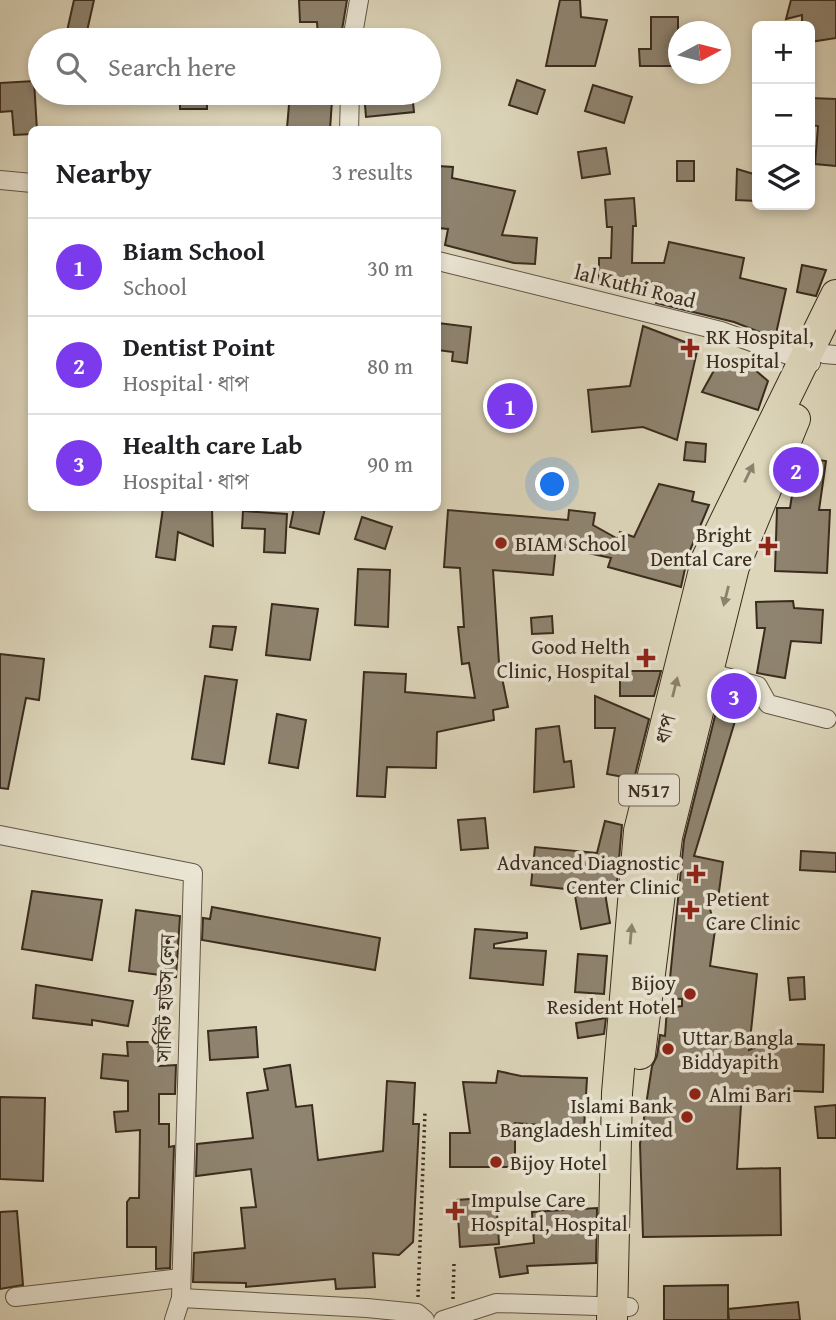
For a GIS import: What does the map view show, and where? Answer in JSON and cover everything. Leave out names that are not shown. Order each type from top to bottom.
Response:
[{"type":"highway","name":"ধাপ","points":[[621,1313],[634,1099],[667,837],[734,567],[823,353],[836,295]]},
{"type":"highway","name":"ধাপ","points":[[621,1313],[617,1093],[639,831],[707,558],[823,353]]},
{"type":"street","points":[[354,28],[359,0]]},
{"type":"street","points":[[349,126],[350,105]]},
{"type":"street","points":[[0,180],[28,183]]},
{"type":"street","name":"lal Kuthi Road","points":[[441,262],[721,331],[823,353]]},
{"type":"street","points":[[708,671],[758,686],[768,704],[827,719]]},
{"type":"street","name":"সার্কিট হাউস লেন","points":[[0,835],[193,873],[181,1298],[174,1320]]},
{"type":"street","points":[[15,1297],[181,1278]]},
{"type":"street","points":[[181,1298],[421,1317]]},
{"type":"street","points":[[447,1318],[496,1303],[621,1313]]},
{"type":"path","points":[[421,1317],[425,1112]]},
{"type":"path","points":[[447,1318],[454,1264]]},
{"type":"building","points":[[74,0],[94,0],[88,28],[68,28]]},
{"type":"building","points":[[299,0],[347,0],[342,28],[317,28],[317,22],[300,22]]},
{"type":"building","points":[[560,0],[580,0],[581,17],[607,20],[595,66],[546,66]]},
{"type":"building","points":[[791,0],[836,0],[836,38],[815,41],[815,21],[802,21],[802,15],[786,19]]},
{"type":"building","points":[[651,17],[678,17],[678,21],[668,21],[668,66],[640,66],[639,49],[651,49]]},
{"type":"building","points":[[517,80],[545,90],[537,114],[509,105]]},
{"type":"building","points":[[28,81],[28,105],[35,105],[37,126],[28,126],[28,134],[14,135],[12,111],[0,112],[0,83]]},
{"type":"building","points":[[593,85],[632,97],[624,123],[585,111]]},
{"type":"building","points":[[815,98],[836,99],[836,166],[815,164],[818,126],[815,126]]},
{"type":"building","points":[[180,105],[207,105],[207,109],[180,109]]},
{"type":"building","points":[[289,105],[332,105],[330,126],[287,126]]},
{"type":"building","points":[[365,105],[413,105],[414,112],[366,117]]},
{"type":"building","points":[[606,148],[610,174],[582,178],[578,152]]},
{"type":"building","points":[[677,161],[694,161],[694,181],[677,181]]},
{"type":"building","points":[[441,166],[453,167],[452,178],[515,191],[502,235],[537,238],[535,264],[514,263],[445,245],[448,229],[441,228]]},
{"type":"building","points":[[737,169],[752,174],[752,201],[736,200]]},
{"type":"building","points":[[634,198],[636,226],[633,226],[632,263],[664,263],[669,242],[744,258],[740,278],[786,289],[775,338],[734,322],[656,303],[660,283],[599,281],[599,258],[611,258],[612,227],[607,227],[605,200]]},
{"type":"building","points":[[802,265],[826,270],[816,296],[797,292]]},
{"type":"building","points":[[441,323],[471,327],[467,363],[452,361],[453,352],[441,350]]},
{"type":"building","points":[[643,326],[698,347],[677,440],[643,427],[592,432],[588,390],[630,386]]},
{"type":"building","points":[[722,356],[754,369],[768,381],[758,410],[702,392]]},
{"type":"building","points":[[686,442],[706,444],[705,462],[684,460]]},
{"type":"building","points":[[798,457],[826,461],[819,510],[830,510],[827,573],[775,571],[777,508],[790,508]]},
{"type":"building","points":[[659,484],[694,492],[692,501],[709,505],[688,555],[681,587],[608,567],[611,558],[556,546],[553,575],[493,570],[499,663],[508,707],[493,710],[494,720],[437,732],[436,768],[387,767],[385,797],[357,796],[364,672],[406,674],[405,692],[475,698],[469,663],[462,664],[458,627],[464,627],[460,568],[444,567],[448,510],[568,520],[569,510],[595,513],[593,525],[618,539],[620,532],[634,537]]},
{"type":"building","points":[[163,511],[212,511],[213,546],[178,532],[175,560],[156,557]]},
{"type":"building","points":[[243,511],[287,514],[285,553],[264,552],[265,529],[242,528]]},
{"type":"building","points":[[293,511],[324,511],[319,534],[290,527]]},
{"type":"building","points":[[362,517],[392,527],[385,549],[355,539]]},
{"type":"building","points":[[358,569],[390,570],[388,627],[355,625]]},
{"type":"building","points":[[793,601],[794,608],[823,610],[821,643],[791,641],[785,678],[757,673],[765,628],[757,628],[756,602]]},
{"type":"building","points":[[272,604],[318,609],[310,660],[266,655]]},
{"type":"building","points":[[552,616],[553,633],[532,634],[531,618]]},
{"type":"building","points":[[213,626],[236,627],[232,650],[210,647]]},
{"type":"building","points":[[0,654],[44,659],[39,700],[26,698],[8,789],[0,788]]},
{"type":"building","points":[[620,671],[661,671],[654,696],[620,696]]},
{"type":"building","points":[[205,676],[237,680],[224,764],[192,759]]},
{"type":"building","points":[[722,688],[750,696],[754,702],[749,710],[739,708],[694,856],[723,862],[718,899],[707,896],[715,930],[710,966],[757,974],[749,1050],[768,1043],[824,1045],[823,1092],[742,1089],[737,1169],[780,1168],[781,1235],[643,1237],[640,1144],[652,1066],[657,1056],[660,1035],[665,1036],[667,1008],[682,1006],[682,999],[668,998],[684,840]]},
{"type":"building","points":[[595,696],[649,719],[634,779],[607,774],[615,728],[595,728]]},
{"type":"building","points":[[277,714],[306,720],[298,768],[269,763]]},
{"type":"building","points":[[559,726],[564,762],[571,761],[574,787],[534,792],[536,729]]},
{"type":"building","points":[[485,818],[488,848],[461,850],[458,820]]},
{"type":"building","points":[[605,821],[622,825],[616,894],[605,893],[610,923],[581,929],[574,890],[531,885],[535,847],[597,853]]},
{"type":"building","points":[[801,851],[836,853],[836,872],[800,870]]},
{"type":"building","points":[[32,891],[102,900],[92,960],[22,949]]},
{"type":"building","points":[[212,907],[380,938],[375,970],[202,940],[203,918],[210,919]]},
{"type":"building","points":[[136,910],[180,916],[176,977],[129,971]]},
{"type":"building","points":[[475,929],[527,933],[527,938],[494,944],[494,948],[546,951],[543,985],[470,978]]},
{"type":"building","points":[[578,954],[607,956],[604,994],[575,992]]},
{"type":"building","points":[[804,977],[805,999],[790,1000],[788,978]]},
{"type":"building","points":[[36,985],[133,1001],[128,1026],[92,1020],[92,1025],[33,1018]]},
{"type":"building","points":[[606,1018],[604,1034],[578,1038],[576,1023]]},
{"type":"building","points":[[256,1027],[258,1057],[210,1060],[208,1031]]},
{"type":"building","points":[[127,1042],[159,1042],[159,1066],[176,1065],[175,1094],[159,1094],[159,1124],[169,1124],[169,1147],[174,1146],[170,1268],[156,1269],[156,1247],[127,1247],[127,1202],[130,1198],[139,1198],[140,1130],[116,1132],[114,1112],[128,1111],[128,1081],[101,1078],[103,1054],[128,1056]]},
{"type":"building","points":[[290,1065],[296,1107],[312,1105],[318,1160],[383,1151],[387,1081],[415,1083],[413,1124],[419,1124],[413,1242],[399,1255],[373,1253],[375,1287],[336,1289],[335,1279],[246,1287],[246,1283],[193,1282],[194,1253],[245,1248],[241,1208],[256,1207],[251,1169],[196,1176],[197,1144],[253,1138],[247,1093],[268,1090],[264,1069]]},
{"type":"building","points":[[498,1071],[521,1076],[587,1078],[584,1128],[515,1123],[515,1167],[450,1167],[450,1133],[470,1133],[463,1082],[496,1083]]},
{"type":"building","points":[[0,1097],[45,1098],[43,1181],[0,1179]]},
{"type":"building","points":[[836,1105],[836,1138],[818,1138],[815,1107]]},
{"type":"building","points":[[496,1197],[499,1244],[460,1247],[457,1200]]},
{"type":"building","points":[[597,1208],[596,1263],[527,1266],[528,1273],[500,1277],[495,1248],[534,1243],[532,1212]]},
{"type":"building","points":[[17,1211],[23,1285],[0,1289],[0,1212]]},
{"type":"building","points":[[728,1285],[728,1320],[664,1320],[664,1286]]},
{"type":"building","points":[[798,1302],[800,1320],[729,1320],[728,1309]]},
{"type":"place","name":"RK Hospital, Hospital","points":[[690,348]]},
{"type":"place","name":"Biam School","points":[[510,406]]},
{"type":"place","name":"Dentist Point","points":[[796,470]]},
{"type":"place","name":"BIAM School","points":[[501,543]]},
{"type":"place","name":"Bright Dental Care","points":[[768,546]]},
{"type":"place","name":"Good Helth Clinic, Hospital","points":[[646,658]]},
{"type":"place","name":"Health care Lab","points":[[734,696]]},
{"type":"place","name":"Advanced Diagnostic Center Clinic","points":[[696,874]]},
{"type":"place","name":"Petient Care Clinic","points":[[690,910]]},
{"type":"place","name":"Bijoy Resident Hotel","points":[[690,994]]},
{"type":"place","name":"Uttar Bangla Biddyapith","points":[[668,1049]]},
{"type":"place","name":"Almi Bari","points":[[695,1094]]},
{"type":"place","name":"Islami Bank Bangladesh Limited","points":[[687,1117]]},
{"type":"place","name":"Bijoy Hotel","points":[[496,1162]]},
{"type":"place","name":"Impulse Care Hospital, Hospital","points":[[455,1211]]}]
